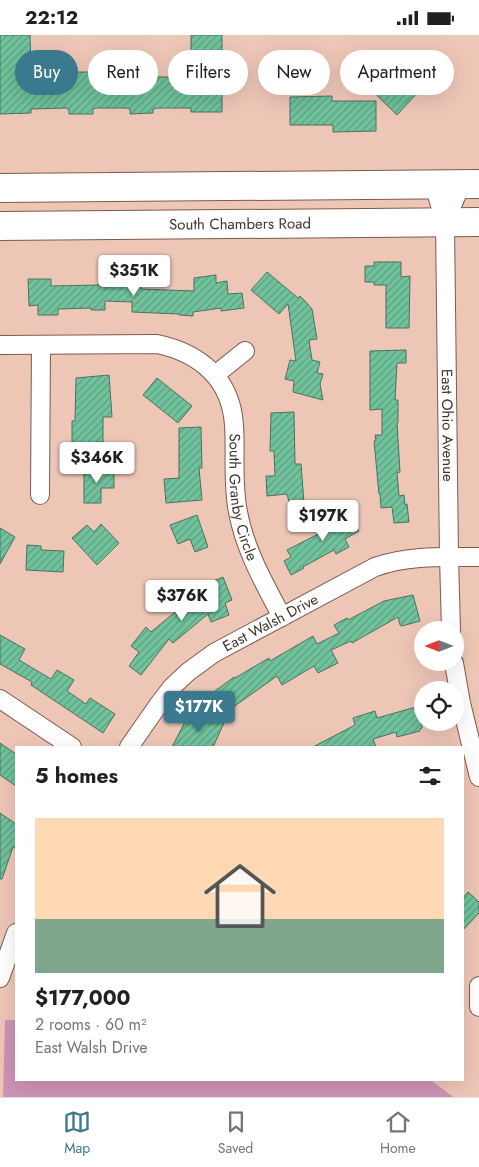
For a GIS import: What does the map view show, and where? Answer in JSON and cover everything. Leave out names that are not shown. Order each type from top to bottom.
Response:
[{"type":"main road","points":[[0,188],[458,185]]},
{"type":"main road","name":"South Chambers Road","points":[[0,226],[479,222]]},
{"type":"street","name":"East Ohio Avenue","points":[[445,222],[458,185]]},
{"type":"street","name":"East Ohio Avenue","points":[[452,621],[449,557],[445,222],[458,185]]},
{"type":"street","name":"South Granby Circle","points":[[0,345],[157,344],[175,348],[191,355],[206,365],[225,389],[231,406],[234,424],[236,498],[246,544],[282,617]]},
{"type":"street","points":[[40,495],[41,345]]},
{"type":"street","points":[[215,375],[245,351]]},
{"type":"street","name":"East Walsh Drive","points":[[130,746],[159,704],[188,673],[214,653],[375,567],[406,559],[479,557]]},
{"type":"street","points":[[455,671],[468,757],[479,777]]},
{"type":"street","points":[[0,699],[70,746]]},
{"type":"street","points":[[0,978],[15,936]]},
{"type":"street","points":[[479,986],[479,1007]]},
{"type":"shaded area","points":[[5,1020],[15,1020],[15,1081],[432,1081],[453,1097],[3,1097]]},
{"type":"building","points":[[0,35],[30,35],[30,50],[15,50],[15,95],[78,95],[78,72],[88,72],[88,95],[158,95],[158,77],[168,77],[168,95],[222,95],[222,112],[191,112],[191,108],[157,108],[153,109],[153,113],[130,114],[130,109],[127,108],[96,108],[93,109],[93,114],[69,114],[69,110],[66,108],[31,109],[31,113],[0,114]]},
{"type":"building","points":[[191,35],[222,35],[222,50],[191,50]]},
{"type":"building","points":[[376,95],[415,95],[397,115]]},
{"type":"building","points":[[332,96],[332,101],[376,101],[376,131],[333,132],[333,125],[290,125],[290,97]]},
{"type":"building","points":[[374,262],[401,262],[401,277],[410,276],[409,328],[386,328],[386,285],[374,285],[374,282],[365,282],[365,266],[374,266]]},
{"type":"building","points":[[267,272],[298,298],[300,296],[312,309],[317,339],[309,340],[312,360],[320,362],[317,373],[323,374],[320,384],[323,400],[293,392],[294,381],[285,379],[290,360],[296,361],[288,304],[279,314],[251,290]]},
{"type":"building","points":[[118,275],[141,276],[141,289],[194,291],[194,278],[216,275],[216,283],[227,281],[228,294],[242,293],[244,308],[221,311],[221,308],[193,312],[193,316],[132,312],[132,302],[105,301],[105,310],[91,310],[91,308],[58,309],[58,315],[38,315],[38,305],[29,306],[28,279],[51,279],[51,286],[99,285],[99,283],[118,282]]},
{"type":"building","points":[[406,350],[406,363],[397,363],[395,400],[398,400],[397,423],[400,472],[397,473],[399,496],[404,495],[409,522],[394,523],[392,507],[381,508],[379,494],[374,441],[376,441],[375,435],[382,435],[382,409],[370,410],[370,351]]},
{"type":"building","points":[[109,375],[112,417],[103,417],[103,442],[96,442],[96,459],[72,459],[72,421],[75,421],[76,378]]},
{"type":"building","points":[[157,378],[192,406],[178,423],[143,395]]},
{"type":"building","points":[[294,412],[295,464],[301,464],[304,503],[290,506],[287,494],[267,496],[266,476],[275,476],[274,451],[270,451],[271,413]]},
{"type":"building","points":[[201,427],[202,468],[199,468],[202,500],[166,503],[164,479],[179,478],[179,428]]},
{"type":"building","points":[[84,469],[114,469],[114,488],[101,488],[101,503],[84,503]]},
{"type":"building","points":[[345,509],[359,531],[345,539],[349,547],[336,554],[334,550],[291,575],[284,561],[291,557],[287,550],[330,528],[325,519]]},
{"type":"building","points":[[197,515],[208,547],[195,552],[190,539],[178,544],[170,525]]},
{"type":"building","points":[[101,524],[119,543],[97,565],[72,538],[87,525],[94,532]]},
{"type":"building","points":[[0,528],[15,537],[0,564]]},
{"type":"building","points":[[27,545],[41,546],[41,550],[64,551],[63,572],[26,570]]},
{"type":"building","points":[[223,577],[232,600],[225,603],[229,615],[211,622],[208,614],[173,643],[169,639],[141,675],[129,666],[139,652],[131,646],[146,627],[151,632],[202,590],[201,586]]},
{"type":"building","points":[[413,595],[420,621],[414,621],[414,623],[402,626],[398,617],[352,643],[351,641],[331,650],[338,663],[318,673],[314,666],[282,685],[277,676],[229,710],[215,691],[234,677],[269,658],[270,661],[313,636],[317,644],[339,633],[334,625],[347,618],[348,620],[384,601]]},
{"type":"building","points":[[0,635],[25,649],[19,660],[51,679],[57,670],[74,680],[67,691],[86,704],[90,698],[115,714],[103,733],[31,685],[32,682],[0,664]]},
{"type":"building","points":[[414,708],[414,731],[420,731],[397,737],[396,732],[373,739],[376,746],[315,746],[355,725],[353,718],[375,711],[377,718]]},
{"type":"building","points":[[202,712],[224,723],[213,746],[173,746],[187,718],[197,723]]},
{"type":"building","points":[[0,743],[15,753],[15,785],[0,775]]},
{"type":"building","points":[[0,813],[15,823],[15,848],[13,847],[2,879],[0,879]]},
{"type":"building","points":[[468,892],[479,902],[479,913],[464,929],[464,897]]}]
